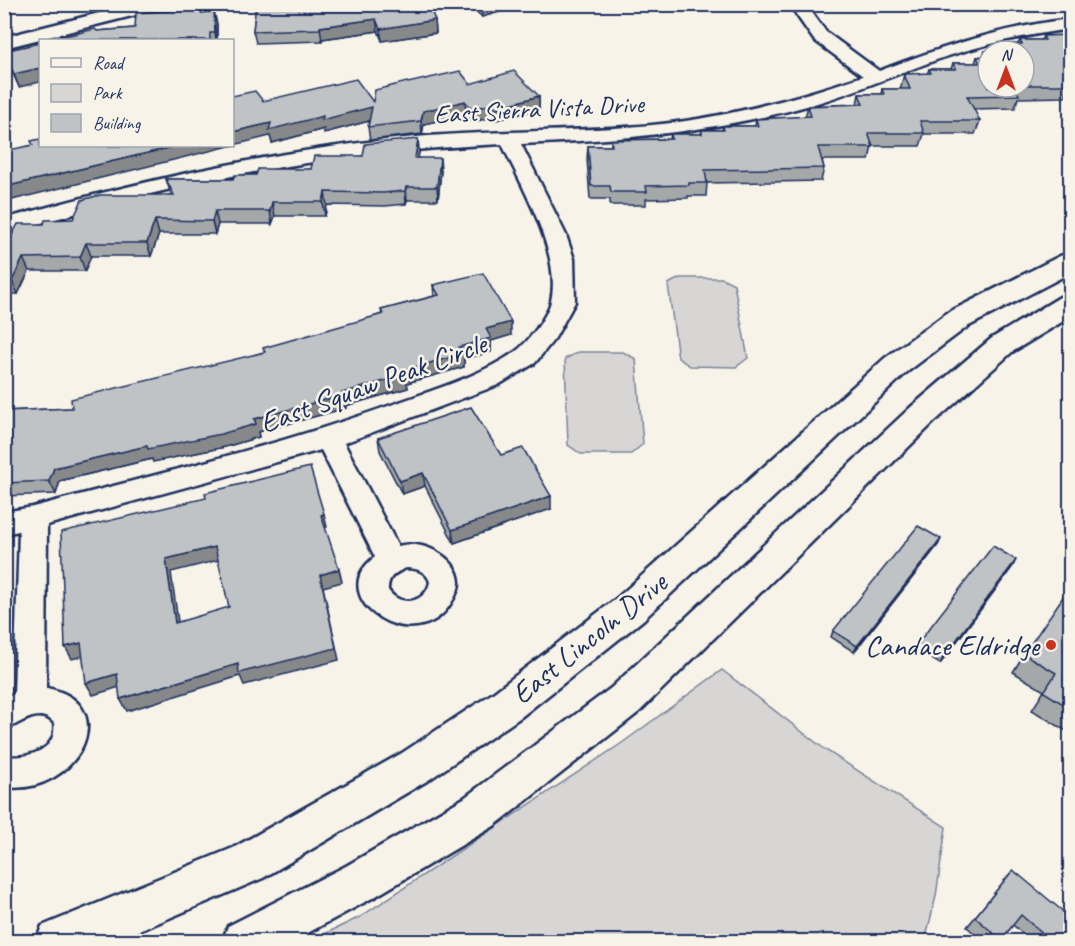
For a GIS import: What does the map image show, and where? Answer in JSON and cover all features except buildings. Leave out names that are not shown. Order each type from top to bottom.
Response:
[{"type":"main road","name":"East Lincoln Drive","points":[[58,942],[248,863],[426,760],[507,705],[630,609],[896,365],[957,320],[1071,262]]},
{"type":"main road","name":"East Lincoln Drive","points":[[244,942],[361,881],[479,812],[607,714],[625,700],[749,583],[922,415],[1002,345],[1071,304]]},
{"type":"street","points":[[797,4],[820,36],[877,78]]},
{"type":"street","points":[[4,43],[153,5]]},
{"type":"street","name":"East Sierra Vista Drive","points":[[4,226],[137,189],[313,154],[399,144],[509,139],[544,135],[607,134],[690,126],[762,112],[877,78],[947,52],[1032,28],[1071,24]]},
{"type":"street","name":"East Squaw Peak Circle","points":[[19,520],[327,438],[489,379],[526,357],[543,338],[563,302],[563,259],[555,235],[509,139]]},
{"type":"street","points":[[327,438],[391,560]]},
{"type":"street","points":[[4,771],[29,772],[42,767],[58,754],[69,738],[71,727],[69,717],[63,709],[54,704],[17,709],[19,520]]},
{"type":"green space","points":[[680,278],[722,278],[734,284],[748,358],[736,367],[690,366],[678,358],[668,284]]},
{"type":"green space","points":[[578,352],[623,352],[636,359],[643,444],[631,454],[581,454],[568,445],[565,359]]},
{"type":"green space","points":[[722,670],[827,751],[946,827],[936,896],[925,941],[310,941],[360,917],[622,743]]},
{"type":"place","name":"Candace Eldridge","points":[[1051,645]]}]
